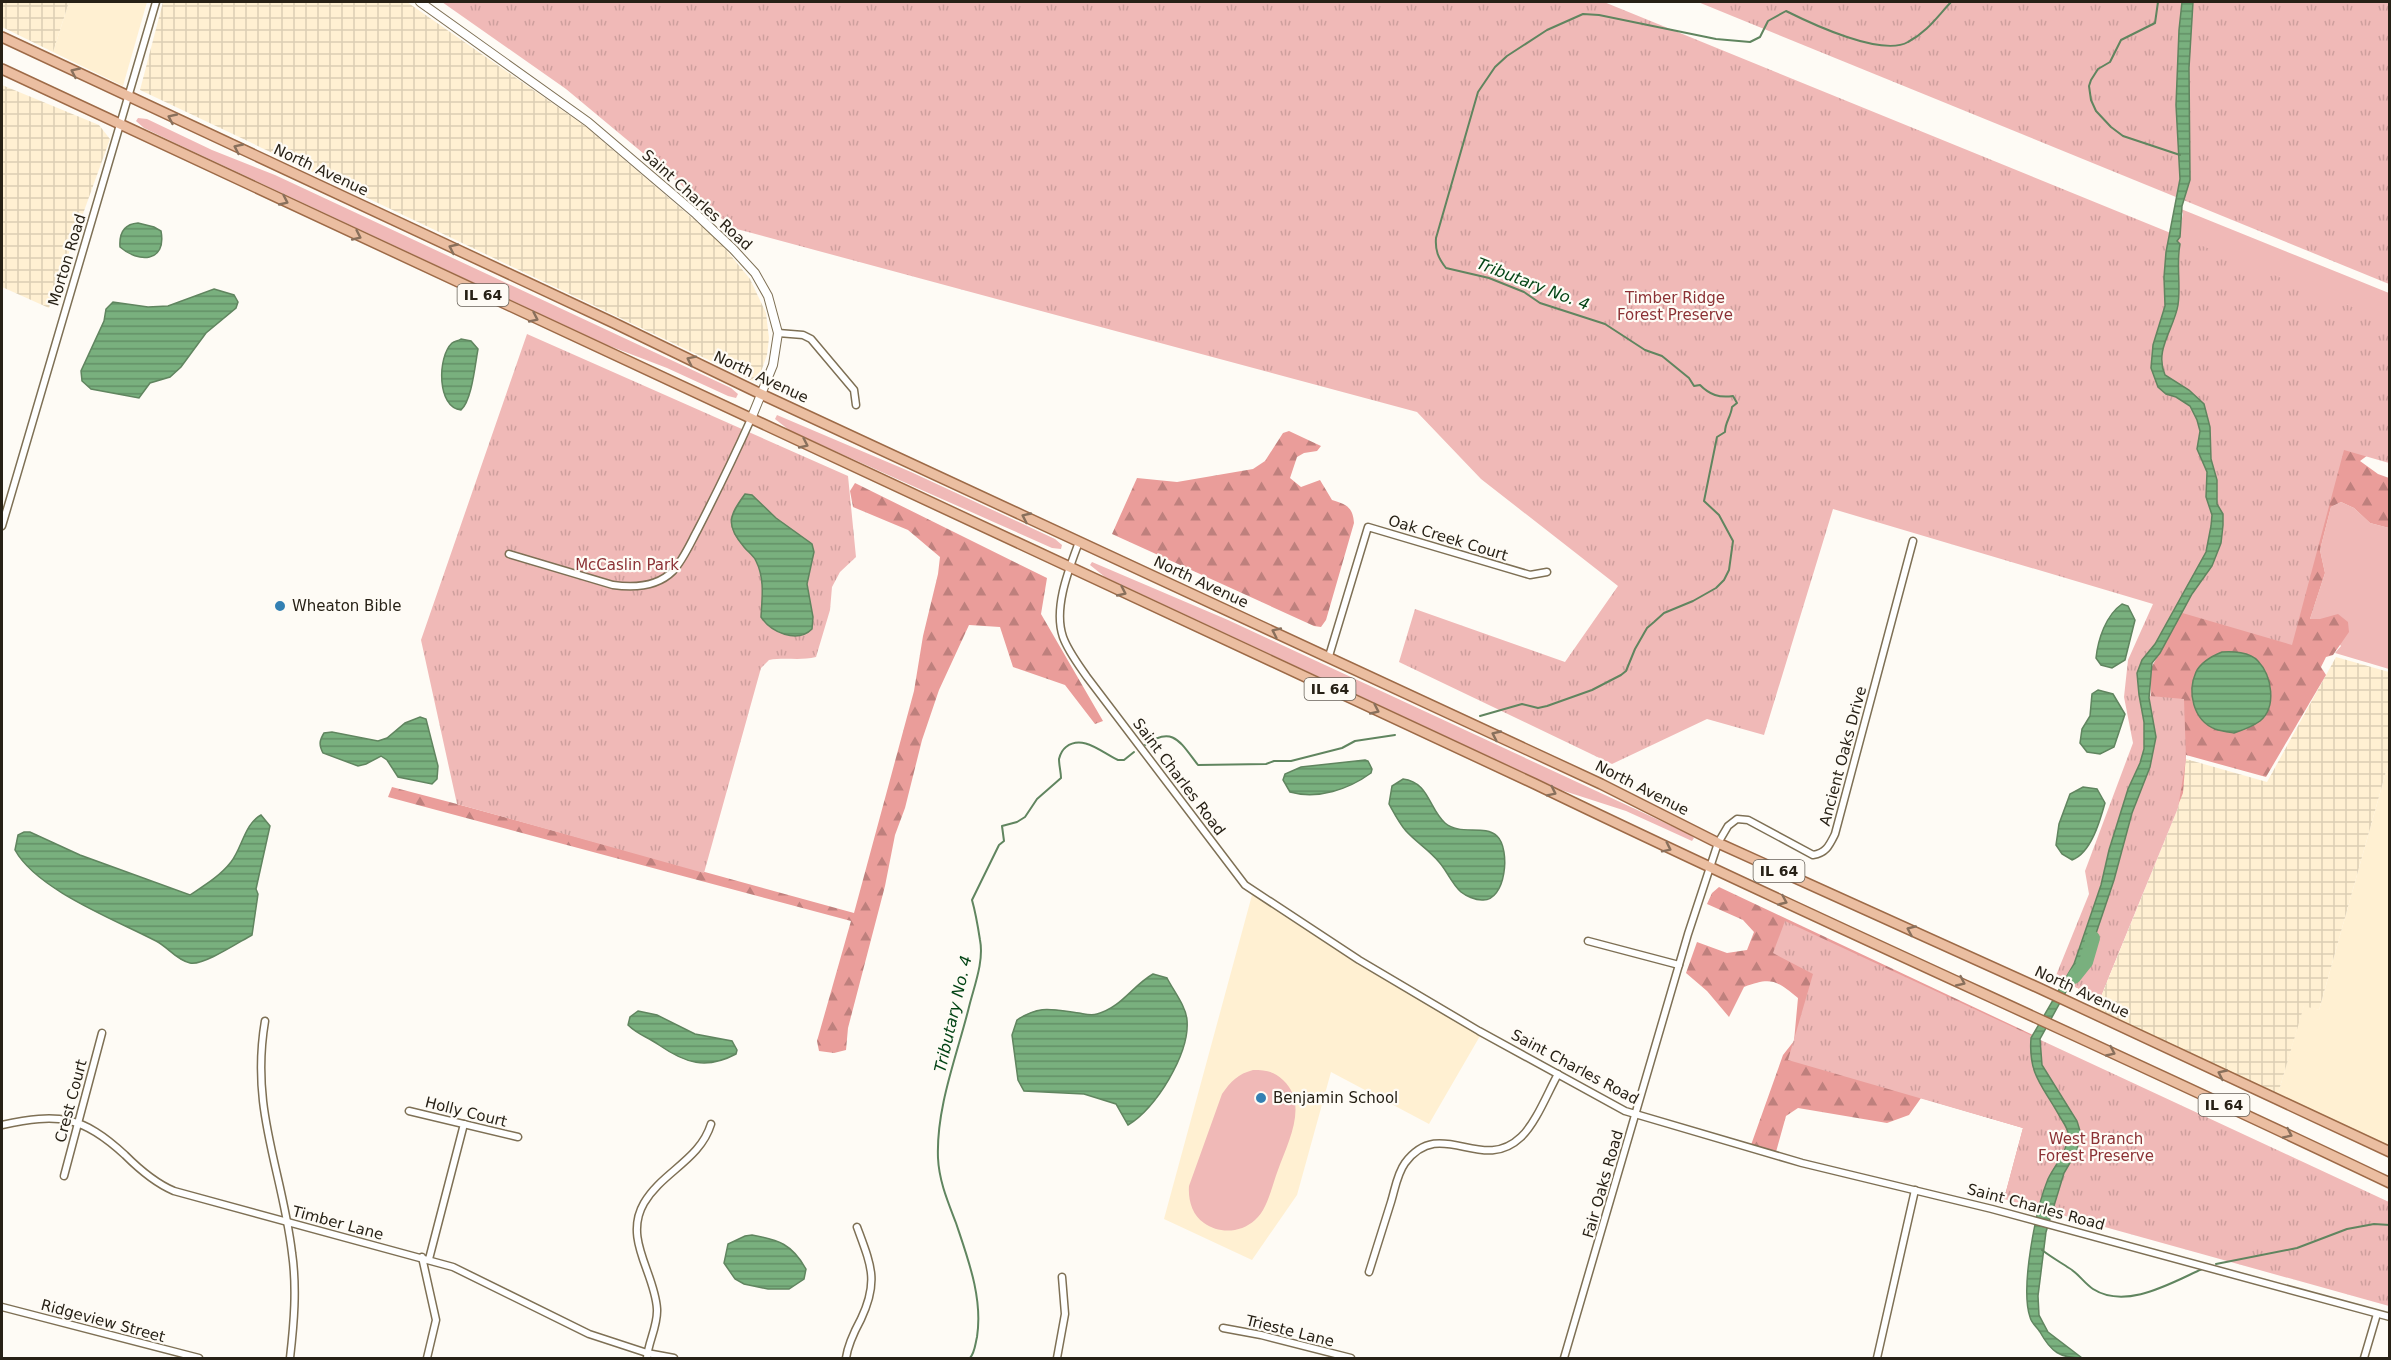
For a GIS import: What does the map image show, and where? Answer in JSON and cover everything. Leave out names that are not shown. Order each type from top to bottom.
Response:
[{"type":"main road","name":"North Avenue","points":[[2,37],[614,323],[762,395],[1601,784],[1718,843],[2041,989],[2390,1152]]},
{"type":"main road","name":"IL 64","points":[[2,69],[1513,774],[1710,869],[2028,1012],[2390,1183]]},
{"type":"street","name":"Morton Road","points":[[2,526],[156,2]]},
{"type":"street","name":"Saint Charles Road","points":[[420,2],[571,109],[725,240],[745,261],[761,283],[771,306],[778,333],[773,365],[762,395],[716,496],[673,571],[652,584],[631,588],[613,585],[509,554]]},
{"type":"street","points":[[778,333],[803,335],[811,339],[854,390],[856,405]]},
{"type":"street","name":"Oak Creek Court","points":[[1329,657],[1368,527],[1530,575],[1547,572]]},
{"type":"street","name":"Ancient Oaks Drive","points":[[1718,843],[1728,826],[1737,819],[1748,820],[1813,855],[1822,854],[1829,847],[1835,834],[1913,541]]},
{"type":"street","name":"Saint Charles Road","points":[[1079,542],[1069,567],[1060,609],[1063,637],[1070,652],[1141,750],[1245,885],[1359,960],[1479,1031],[1635,1116],[1803,1163],[2017,1216],[2390,1317]]},
{"type":"street","name":"Fair Oaks Road","points":[[1564,1359],[1679,965],[1718,843]]},
{"type":"street","points":[[1587,941],[1679,965]]},
{"type":"street","points":[[266,1021],[261,1052],[261,1100],[266,1132],[288,1222],[295,1288],[290,1359]]},
{"type":"street","name":"Crest Court","points":[[64,1176],[102,1033]]},
{"type":"street","points":[[1369,1272],[1399,1174],[1410,1158],[1421,1148],[1439,1143],[1458,1144],[1486,1152],[1508,1148],[1528,1130],[1558,1074]]},
{"type":"street","name":"Holly Court","points":[[409,1111],[518,1137]]},
{"type":"street","name":"Timber Lane","points":[[2,1125],[41,1118],[78,1122],[101,1134],[149,1177],[166,1188],[184,1195],[426,1258],[465,1272],[574,1328],[647,1356],[674,1359]]},
{"type":"street","points":[[427,1359],[436,1320],[426,1258],[464,1124]]},
{"type":"street","points":[[647,1356],[657,1312],[638,1240],[639,1216],[650,1195],[701,1146],[711,1124]]},
{"type":"street","points":[[1877,1359],[1915,1190]]},
{"type":"street","points":[[846,1359],[849,1344],[870,1297],[873,1281],[870,1262],[857,1227]]},
{"type":"street","points":[[1057,1359],[1065,1314],[1062,1277]]},
{"type":"street","name":"Ridgeview Street","points":[[2,1307],[199,1359]]},
{"type":"street","points":[[2364,1359],[2378,1314]]},
{"type":"street","name":"Trieste Lane","points":[[1223,1328],[1261,1335],[1351,1359]]},
{"type":"shaded area","points":[[2,2],[69,2],[53,52],[2,27]]},
{"type":"shaded area","points":[[69,2],[147,2],[123,86],[53,52]]},
{"type":"shaded area","points":[[163,2],[407,2],[585,126],[719,241],[750,279],[766,313],[769,338],[767,355],[757,383],[140,90]]},
{"type":"shaded area","points":[[2182,2],[2193,2],[2189,68],[2190,180],[2182,206],[2180,237],[2177,241],[2180,244],[2178,305],[2163,348],[2162,366],[2165,375],[2189,390],[2204,404],[2210,427],[2211,459],[2217,480],[2217,504],[2223,514],[2223,525],[2221,543],[2212,566],[2192,594],[2160,653],[2152,663],[2149,698],[2156,737],[2150,767],[2132,813],[2114,880],[2084,969],[2073,979],[2040,1039],[2042,1065],[2077,1121],[2080,1131],[2077,1151],[2064,1173],[2046,1232],[2038,1296],[2039,1315],[2048,1332],[2082,1358],[2074,1358],[2052,1349],[2032,1321],[2027,1304],[2028,1268],[2034,1228],[2043,1192],[2068,1140],[2065,1125],[2035,1072],[2032,1062],[2031,1038],[2074,964],[2101,885],[2128,789],[2140,763],[2144,749],[2144,722],[2137,673],[2142,660],[2155,644],[2206,552],[2212,515],[2206,497],[2207,472],[2197,449],[2200,431],[2197,420],[2190,406],[2166,394],[2158,387],[2151,368],[2153,345],[2165,306],[2166,252],[2180,179],[2176,105]]},
{"type":"shaded area","points":[[2,85],[99,125],[110,139],[49,308],[2,287]]},
{"type":"shaded area","points":[[138,223],[161,231],[160,249],[150,257],[135,256],[120,247],[123,230],[129,225]]},
{"type":"shaded area","points":[[214,289],[234,295],[238,302],[236,308],[206,333],[181,367],[170,377],[150,383],[139,398],[91,389],[82,381],[81,371],[104,321],[106,309],[113,302],[148,307],[168,306]]},
{"type":"shaded area","points":[[461,339],[471,341],[478,349],[470,391],[461,410],[453,407],[447,401],[442,370],[447,350],[452,343]]},
{"type":"shaded area","points":[[745,494],[752,495],[776,518],[812,544],[814,552],[807,584],[813,617],[812,629],[799,636],[778,631],[761,617],[762,589],[759,568],[754,557],[734,533],[731,521],[735,508]]},
{"type":"shaded area","points":[[2122,604],[2128,606],[2135,620],[2125,660],[2112,668],[2101,665],[2096,658],[2097,651],[2107,621]]},
{"type":"shaded area","points":[[2222,652],[2241,653],[2255,658],[2267,675],[2271,691],[2269,708],[2260,721],[2234,733],[2207,725],[2197,712],[2192,696],[2193,680],[2198,668],[2214,655]]},
{"type":"shaded area","points":[[2336,657],[2389,672],[2389,761],[2319,1010],[2304,1006],[2277,1097],[2095,1011],[2178,808],[2186,759],[2267,782]]},
{"type":"shaded area","points":[[2098,690],[2113,694],[2125,714],[2114,747],[2100,754],[2087,752],[2080,743],[2082,729],[2090,716],[2092,694]]},
{"type":"shaded area","points":[[420,717],[426,719],[438,766],[437,779],[432,784],[398,777],[387,760],[381,756],[358,766],[323,753],[321,748],[320,741],[324,733],[332,732],[378,741],[387,738],[405,723]]},
{"type":"shaded area","points":[[1365,760],[1372,769],[1371,773],[1333,792],[1311,795],[1290,792],[1283,780],[1285,774],[1301,767]]},
{"type":"shaded area","points":[[2389,761],[2389,1149],[2277,1097],[2304,1005],[2319,1010]]},
{"type":"shaded area","points":[[1403,779],[1418,785],[1440,817],[1451,827],[1486,831],[1497,836],[1504,852],[1504,874],[1496,893],[1490,898],[1476,899],[1461,892],[1439,862],[1401,825],[1389,804],[1392,786]]},
{"type":"shaded area","points":[[2083,787],[2097,789],[2105,803],[2089,844],[2079,856],[2072,860],[2062,854],[2056,845],[2059,824],[2070,794]]},
{"type":"shaded area","points":[[261,815],[270,826],[256,889],[258,894],[252,935],[196,963],[180,959],[156,941],[59,891],[26,865],[15,850],[18,835],[30,832],[80,855],[190,895],[227,867],[235,856],[247,830]]},
{"type":"shaded area","name":"Benjamin School","points":[[1252,895],[1480,1036],[1429,1124],[1331,1072],[1297,1195],[1252,1260],[1164,1219]]},
{"type":"shaded area","points":[[1153,974],[1167,978],[1179,998],[1187,1020],[1186,1033],[1183,1048],[1169,1079],[1139,1117],[1128,1125],[1116,1104],[1084,1094],[1024,1091],[1018,1080],[1012,1035],[1017,1020],[1033,1012],[1047,1009],[1088,1015],[1106,1011]]},
{"type":"shaded area","points":[[638,1011],[657,1015],[695,1034],[732,1041],[737,1050],[736,1054],[715,1062],[687,1060],[639,1034],[628,1025],[630,1017]]},
{"type":"shaded area","points":[[752,1235],[777,1241],[790,1249],[806,1269],[804,1279],[789,1289],[768,1289],[744,1284],[735,1279],[724,1263],[728,1244]]},
{"type":"green space","name":"Timber Ridge Forest Preserve","points":[[442,2],[1604,2],[2389,322],[2389,463],[2344,450],[2292,645],[2179,612],[2152,660],[2150,696],[2184,699],[2186,759],[2178,808],[2100,998],[2055,978],[2089,894],[2085,871],[2133,743],[2124,697],[2128,660],[2153,604],[1833,509],[1764,735],[1707,719],[1612,764],[1399,662],[1415,609],[1565,662],[1618,586],[1481,479],[1417,412],[733,228],[566,89]]},
{"type":"green space","points":[[1698,2],[2389,2],[2389,284]]},
{"type":"green space","points":[[138,118],[147,119],[212,150],[275,175],[731,388],[738,394],[736,398],[728,396],[667,368],[607,345],[144,128],[136,121]]},
{"type":"green space","points":[[2181,209],[2389,293],[2389,349],[2177,239],[2183,214]]},
{"type":"green space","name":"McCaslin Park","points":[[527,334],[848,476],[856,557],[840,572],[832,587],[830,610],[816,657],[769,660],[761,668],[704,873],[457,804],[421,640]]},
{"type":"green space","points":[[777,415],[911,472],[1055,539],[1062,545],[1061,549],[1052,548],[789,430],[775,419]]},
{"type":"green space","points":[[1289,431],[1321,446],[1317,451],[1304,453],[1297,457],[1290,478],[1301,487],[1320,480],[1332,500],[1348,507],[1354,523],[1326,620],[1321,627],[1314,626],[1112,534],[1137,478],[1177,482],[1253,469],[1265,461],[1283,433]]},
{"type":"green space","points":[[2211,438],[2372,452],[2360,461],[2378,474],[2389,478],[2389,528],[2370,523],[2354,508],[2341,502],[2331,507],[2320,550],[2325,573],[2310,619],[2338,614],[2348,622],[2349,632],[2333,655],[2326,657],[2321,667],[2326,675],[2266,777],[2186,755],[2183,793],[2100,998],[2073,986],[2089,965],[2151,704],[2150,670],[2192,594]]},
{"type":"green space","points":[[855,483],[1047,578],[1041,614],[1103,721],[1095,724],[1065,685],[1013,667],[1000,627],[969,625],[939,690],[922,740],[905,808],[895,835],[885,886],[848,1028],[846,1050],[834,1053],[819,1051],[817,1041],[851,921],[388,797],[392,787],[854,913],[914,691],[940,557],[908,530],[853,507],[850,491]]},
{"type":"green space","points":[[2341,502],[2354,508],[2370,523],[2389,528],[2389,669],[2335,653],[2341,646],[2320,619],[2310,619],[2325,573],[2320,550],[2331,507]]},
{"type":"green space","points":[[1092,562],[1228,620],[1694,838],[1692,841],[1626,811],[1561,790],[1105,577],[1090,565]]},
{"type":"green space","points":[[1719,887],[2033,1035],[2031,1038],[2041,1089],[2004,1199],[2023,1128],[1921,1098],[1909,1115],[1887,1123],[1798,1108],[1786,1116],[1776,1152],[1751,1145],[1783,1055],[1794,1041],[1798,998],[1773,982],[1753,984],[1744,987],[1729,1017],[1707,991],[1686,973],[1697,942],[1727,953],[1747,950],[1754,932],[1743,920],[1707,904],[1712,893]]},
{"type":"green space","name":"West Branch Forest Preserve","points":[[1785,921],[2389,1202],[2389,1306],[2004,1199],[2023,1128],[1788,1060],[1813,974],[1773,953]]},
{"type":"green space","points":[[1253,1070],[1273,1073],[1291,1090],[1295,1100],[1294,1124],[1263,1210],[1255,1220],[1243,1228],[1216,1229],[1196,1216],[1190,1202],[1189,1186],[1222,1094],[1235,1079]]},
{"type":"waterway","name":"Tributary No. 4","points":[[1480,716],[1522,704],[1538,708],[1547,706],[1592,690],[1621,675],[1626,671],[1647,628],[1664,613],[1693,601],[1716,588],[1724,580],[1729,570],[1733,541],[1719,515],[1704,501],[1717,437],[1725,432],[1732,407],[1737,403],[1733,396],[1715,395],[1700,385],[1694,386],[1689,378],[1662,356],[1645,350],[1605,324],[1540,303],[1524,292],[1489,278],[1446,268],[1438,254],[1436,238],[1478,92],[1495,67],[1507,56],[1547,30],[1583,14],[1599,15],[1716,39],[1750,42],[1760,37],[1768,21],[1786,11],[1847,37],[1896,46],[1921,34],[1951,2]]},
{"type":"waterway","points":[[2158,2],[2155,23],[2121,40],[2110,62],[2098,69],[2089,86],[2091,100],[2096,111],[2123,136],[2180,155]]},
{"type":"waterway","name":"Tributary No. 4","points":[[1145,745],[1155,739],[1169,736],[1181,743],[1198,765],[1266,764],[1274,761],[1291,761],[1342,748],[1355,741],[1395,735]]},
{"type":"waterway","name":"Tributary No. 4","points":[[970,1358],[977,1337],[976,1293],[965,1251],[942,1183],[938,1138],[944,1099],[980,964],[981,948],[972,900],[999,845],[1004,841],[1002,826],[1025,817],[1037,799],[1061,778],[1059,759],[1065,748],[1072,744],[1086,744],[1118,760],[1124,760],[1134,752]]},
{"type":"waterway","points":[[2074,977],[2086,962],[2093,938]]},
{"type":"waterway","points":[[2216,1264],[2297,1248],[2347,1229],[2374,1224],[2390,1225]]},
{"type":"waterway","points":[[2042,1250],[2072,1270],[2093,1289],[2106,1295],[2120,1297],[2134,1296],[2163,1287],[2202,1269]]},
{"type":"place","name":"Wheaton Bible","points":[[280,606]]},
{"type":"place","name":"Benjamin School","points":[[1261,1098]]}]
